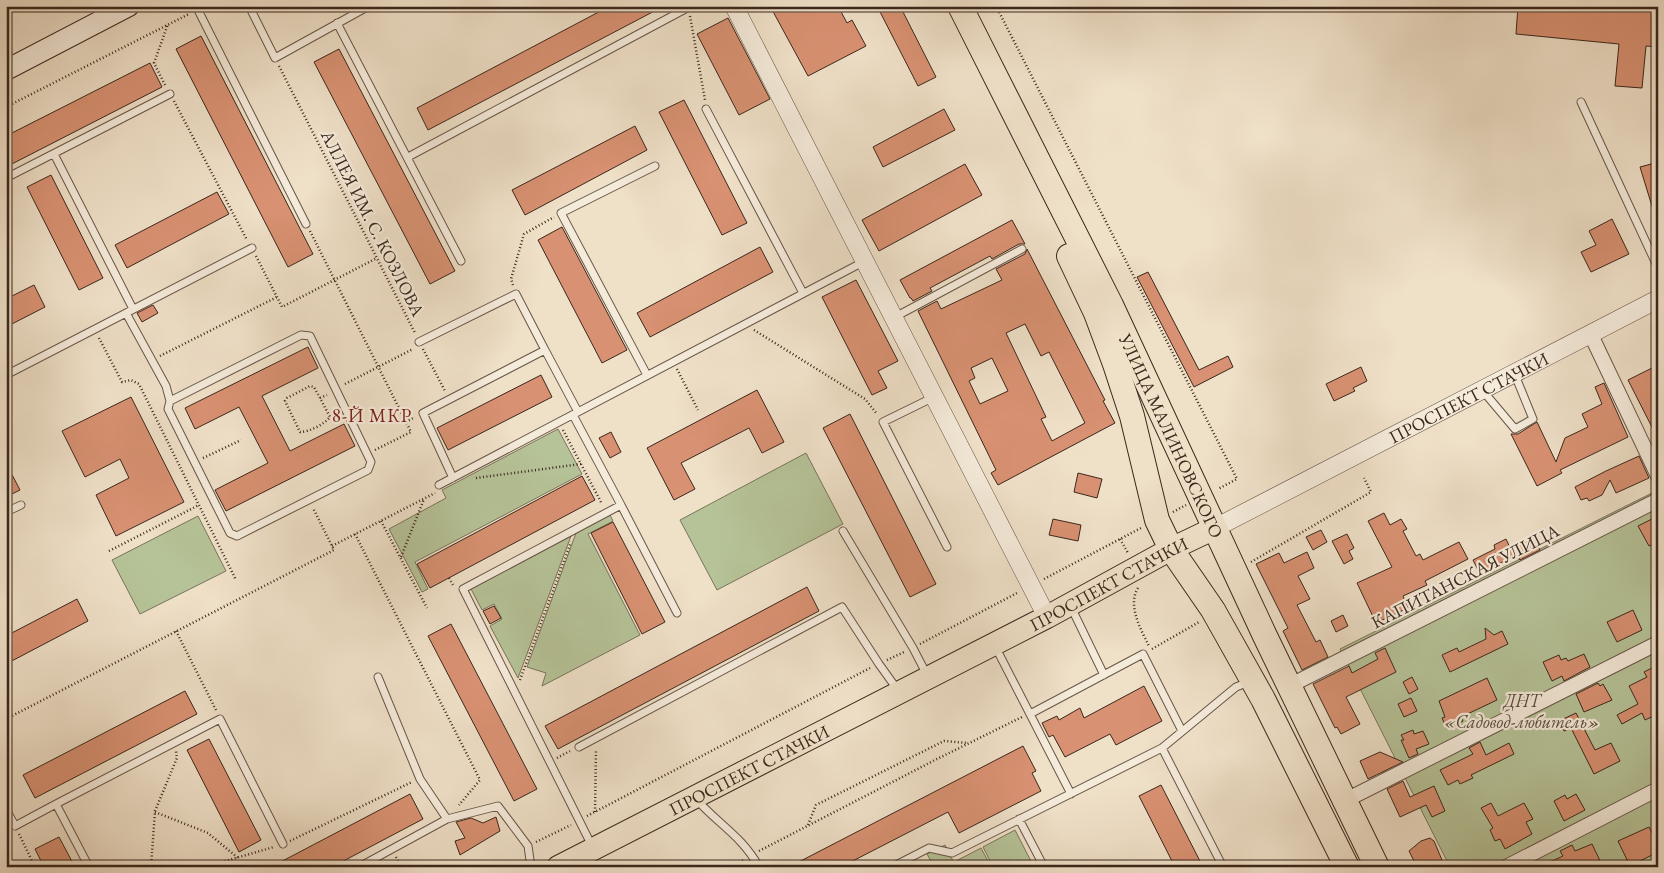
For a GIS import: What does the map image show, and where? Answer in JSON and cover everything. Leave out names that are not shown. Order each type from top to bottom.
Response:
[{"type":"highway","name":"УЛИЦА МАЛИНОВСКОГО","points":[[945,6],[1019,150],[1096,313],[1132,416],[1157,520],[1171,549],[1213,610],[1253,680],[1347,867]]},
{"type":"highway","name":"УЛИЦА МАЛИНОВСКОГО","points":[[960,6],[1111,305],[1289,686],[1377,867]]},
{"type":"main road","points":[[6,70],[130,6]]},
{"type":"main road","name":"ПРОСПЕКТ СТАЧКИ","points":[[563,866],[1047,617],[1171,549],[1215,528]]},
{"type":"street","points":[[734,6],[1047,617]]},
{"type":"street","name":"ПРОСПЕКТ СТАЧКИ","points":[[1215,528],[1658,300]]},
{"type":"street","points":[[1591,335],[1658,476]]},
{"type":"street","name":"КАПИТАНСКАЯ УЛИЦА","points":[[1289,686],[1658,500]]},
{"type":"street","points":[[1344,801],[1658,643]]},
{"type":"street","points":[[1506,867],[1658,789]]},
{"type":"lane","points":[[249,6],[275,58],[369,6]]},
{"type":"lane","points":[[408,157],[690,7]]},
{"type":"lane","points":[[197,8],[306,224]]},
{"type":"lane","points":[[337,23],[461,261]]},
{"type":"lane","points":[[6,178],[170,94]]},
{"type":"lane","points":[[1581,102],[1658,268]]},
{"type":"lane","points":[[706,109],[804,293]]},
{"type":"lane","points":[[54,154],[133,309]]},
{"type":"lane","points":[[647,376],[562,213],[655,166]]},
{"type":"lane","points":[[6,375],[252,248]]},
{"type":"lane","points":[[894,317],[1022,249]]},
{"type":"lane","points":[[439,485],[866,261]]},
{"type":"lane","points":[[420,342],[516,294],[677,614]]},
{"type":"lane","points":[[126,313],[166,386],[170,402],[168,409],[230,533],[237,536],[368,470],[372,462],[310,336],[301,335],[170,402]]},
{"type":"lane","points":[[454,478],[423,413],[545,350]]},
{"type":"lane","points":[[1482,390],[1515,429],[1533,419],[1514,374]]},
{"type":"lane","points":[[935,396],[883,422],[947,547]]},
{"type":"lane","points":[[6,512],[22,505]]},
{"type":"lane","points":[[593,849],[463,589],[621,505]]},
{"type":"lane","points":[[843,531],[928,677]]},
{"type":"lane","points":[[1070,604],[1104,675]]},
{"type":"lane","points":[[579,747],[842,607],[899,692]]},
{"type":"lane","points":[[994,644],[1071,794]]},
{"type":"lane","points":[[1030,714],[1142,654],[1182,731]]},
{"type":"lane","points":[[378,677],[420,778],[446,820]]},
{"type":"lane","points":[[892,867],[929,848],[952,853],[1162,748],[1236,687],[1253,680]]},
{"type":"lane","points":[[6,809],[15,826],[220,718],[283,844]]},
{"type":"lane","points":[[1162,748],[1223,867]]},
{"type":"lane","points":[[694,797],[705,810],[733,833],[752,855],[759,867]]},
{"type":"lane","points":[[56,804],[89,867]]},
{"type":"lane","points":[[359,867],[446,820],[498,806],[528,846],[531,867]]},
{"type":"lane","points":[[1019,819],[1044,867]]},
{"type":"path","points":[[528,846],[1237,479],[996,6]]},
{"type":"path","points":[[690,7],[706,109]]},
{"type":"path","points":[[6,107],[197,8]]},
{"type":"path","points":[[168,24],[154,63],[282,307],[377,258]]},
{"type":"path","name":"АЛЛЕЯ ИМ. С. КОЗЛОВА","points":[[275,58],[449,400]]},
{"type":"path","points":[[516,294],[510,279],[524,234],[562,213]]},
{"type":"path","points":[[306,224],[411,432],[367,454]]},
{"type":"path","points":[[152,360],[277,297]]},
{"type":"path","points":[[744,324],[865,399],[883,422]]},
{"type":"path","points":[[95,329],[122,382],[131,380],[139,384],[236,580]]},
{"type":"path","points":[[673,362],[698,410]]},
{"type":"path","points":[[406,422],[423,413]]},
{"type":"path","points":[[559,422],[607,512]]},
{"type":"path","points":[[195,462],[241,440]]},
{"type":"path","points":[[475,478],[581,464]]},
{"type":"path","points":[[1271,549],[1371,492],[1364,478]]},
{"type":"path","points":[[332,546],[437,492],[439,485]]},
{"type":"path","points":[[401,557],[424,499]]},
{"type":"path","points":[[6,719],[334,550],[309,500]]},
{"type":"path","points":[[109,551],[199,505]]},
{"type":"path","points":[[381,521],[428,608]]},
{"type":"path","points":[[515,694],[576,529]]},
{"type":"path","points":[[355,534],[480,780],[446,820]]},
{"type":"path","points":[[1138,587],[1134,594],[1135,611],[1142,632],[1151,649],[1200,622]]},
{"type":"path","points":[[176,631],[220,718]]},
{"type":"path","points":[[730,867],[1030,714]]},
{"type":"path","points":[[595,812],[597,738]]},
{"type":"path","points":[[808,826],[816,805],[824,800],[944,741],[970,743]]},
{"type":"path","points":[[151,867],[155,811],[178,758],[174,742]]},
{"type":"path","points":[[549,762],[579,747]]},
{"type":"path","points":[[216,867],[222,862],[283,844],[420,778]]},
{"type":"path","points":[[155,811],[208,833],[238,858]]},
{"type":"path","points":[[15,826],[35,867]]},
{"type":"green space","points":[[558,429],[582,474],[415,562],[428,589],[422,592],[389,529],[446,498],[442,490]]},
{"type":"green space","points":[[806,453],[843,524],[717,590],[680,520]]},
{"type":"green space","name":"ДНТ «Садовод-любитель»","points":[[1658,490],[1658,867],[1450,867],[1340,649]]},
{"type":"green space","points":[[610,515],[613,521],[588,534],[640,635],[542,686],[546,673],[527,667],[576,533]]},
{"type":"green space","points":[[198,516],[226,571],[140,614],[112,560]]},
{"type":"green space","points":[[571,536],[518,678],[490,626],[502,619],[494,604],[482,610],[471,589]]},
{"type":"green space","points":[[1015,830],[1034,867],[993,867],[983,847]]},
{"type":"green space","points":[[945,845],[956,867],[934,867],[927,854]]},
{"type":"green space","points":[[981,848],[991,867],[959,867],[956,861]]},
{"type":"building","points":[[610,6],[664,6],[428,130],[417,108]]},
{"type":"building","points":[[770,6],[838,6],[847,23],[852,20],[866,46],[808,76]]},
{"type":"building","points":[[877,6],[900,6],[936,77],[918,86]]},
{"type":"building","points":[[1518,6],[1607,6],[1658,11],[1658,47],[1646,46],[1642,88],[1615,86],[1619,44],[1516,34]]},
{"type":"building","points":[[728,18],[770,99],[739,115],[697,34]]},
{"type":"building","points":[[201,36],[313,254],[288,267],[176,49]]},
{"type":"building","points":[[339,49],[455,271],[430,284],[314,62]]},
{"type":"building","points":[[150,63],[162,87],[6,167],[6,136]]},
{"type":"building","points":[[684,100],[747,223],[722,235],[659,112]]},
{"type":"building","points":[[944,109],[955,130],[883,167],[873,147]]},
{"type":"building","points":[[635,126],[647,150],[525,215],[512,190]]},
{"type":"building","points":[[1655,163],[1658,171],[1658,216],[1655,216],[1640,167]]},
{"type":"building","points":[[965,164],[982,195],[879,251],[862,220]]},
{"type":"building","points":[[51,175],[103,278],[79,290],[27,187]]},
{"type":"building","points":[[217,192],[229,214],[127,268],[115,245]]},
{"type":"building","points":[[1612,219],[1629,254],[1591,272],[1581,252],[1596,245],[1589,231]]},
{"type":"building","points":[[1012,220],[1025,244],[1019,244],[992,259],[990,256],[930,288],[932,291],[913,301],[910,298],[900,280]]},
{"type":"building","points":[[562,227],[627,350],[602,363],[538,240]]},
{"type":"building","points":[[760,247],[773,272],[650,337],[637,313]]},
{"type":"building","points":[[1027,249],[1115,423],[998,485],[991,473],[996,470],[918,311],[937,301],[941,309],[1002,280],[996,269],[1025,254]],"holes":[[[1025,324],[1041,356],[1049,352],[1085,423],[1052,441],[1041,419],[1046,417],[1006,333]],[[992,358],[1008,391],[980,404],[969,381],[975,378],[971,368]]]},
{"type":"building","points":[[1148,272],[1199,370],[1228,356],[1233,367],[1194,387],[1137,277]]},
{"type":"building","points":[[856,280],[898,361],[878,371],[887,388],[872,395],[822,297]]},
{"type":"building","points":[[34,285],[45,307],[6,327],[6,299]]},
{"type":"building","points":[[153,305],[158,313],[142,322],[137,313]]},
{"type":"building","points":[[308,347],[318,368],[262,396],[290,451],[344,424],[355,446],[226,511],[215,490],[268,463],[239,407],[195,429],[185,408]]},
{"type":"building","points":[[1658,365],[1658,439],[1628,380]]},
{"type":"building","points":[[1361,367],[1367,381],[1353,388],[1355,391],[1334,401],[1326,384]]},
{"type":"building","points":[[541,375],[552,397],[448,450],[437,428]]},
{"type":"building","points":[[1604,383],[1628,437],[1560,470],[1562,473],[1537,486],[1511,434],[1518,434],[1537,422],[1556,462],[1565,438],[1588,427],[1582,414],[1602,404],[1595,387]]},
{"type":"building","points":[[757,390],[784,442],[762,453],[749,428],[681,463],[695,489],[674,500],[647,448]]},
{"type":"building","points":[[131,397],[184,502],[116,536],[96,495],[129,478],[120,459],[85,477],[62,431]]},
{"type":"building","points":[[850,414],[936,584],[910,597],[823,428]]},
{"type":"building","points":[[611,432],[621,452],[610,458],[599,438]]},
{"type":"building","points":[[1639,456],[1649,478],[1616,493],[1610,480],[1602,495],[1589,501],[1587,498],[1581,500],[1575,487]]},
{"type":"building","points":[[6,463],[20,490],[6,497]]},
{"type":"building","points":[[1078,473],[1102,479],[1097,498],[1074,492]]},
{"type":"building","points":[[582,476],[595,500],[430,588],[417,564]]},
{"type":"building","points":[[1384,513],[1390,525],[1401,519],[1407,529],[1403,531],[1416,556],[1420,554],[1423,560],[1459,542],[1468,559],[1425,581],[1427,585],[1403,596],[1408,608],[1376,623],[1357,583],[1392,567],[1368,521]]},
{"type":"building","points":[[1658,516],[1658,542],[1649,546],[1638,526]]},
{"type":"building","points":[[1053,519],[1081,525],[1078,541],[1049,535]]},
{"type":"building","points":[[613,522],[665,622],[642,634],[591,533]]},
{"type":"building","points":[[1321,530],[1327,542],[1313,550],[1306,537]]},
{"type":"building","points":[[1347,534],[1354,548],[1349,551],[1353,559],[1344,564],[1332,541]]},
{"type":"building","points":[[1533,537],[1540,550],[1520,560],[1513,546]]},
{"type":"building","points":[[1506,539],[1514,556],[1480,574],[1473,560],[1495,549],[1494,545]]},
{"type":"building","points":[[1307,552],[1314,568],[1298,576],[1310,599],[1297,605],[1316,642],[1320,640],[1328,657],[1302,670],[1283,631],[1288,628],[1256,564],[1279,553],[1284,563]]},
{"type":"building","points":[[807,587],[819,611],[558,749],[545,726]]},
{"type":"building","points":[[77,599],[88,621],[6,664],[6,636]]},
{"type":"building","points":[[494,606],[501,618],[490,624],[483,611]]},
{"type":"building","points":[[1633,610],[1642,630],[1617,642],[1607,622]]},
{"type":"building","points":[[1343,615],[1348,626],[1336,632],[1331,621]]},
{"type":"building","points":[[451,624],[537,789],[514,801],[428,636]]},
{"type":"building","points":[[1485,628],[1494,635],[1502,631],[1508,644],[1450,672],[1442,655],[1457,648],[1459,652],[1486,639]]},
{"type":"building","points":[[1385,648],[1396,672],[1346,697],[1360,724],[1341,734],[1337,727],[1335,728],[1313,684],[1349,666],[1352,673],[1378,659],[1375,653]]},
{"type":"building","points":[[1584,654],[1590,667],[1564,681],[1562,676],[1552,681],[1543,662],[1559,655],[1561,660],[1566,658],[1568,661]]},
{"type":"building","points":[[1658,665],[1658,714],[1645,720],[1642,713],[1622,724],[1617,715],[1638,704],[1629,686],[1647,677],[1644,672]]},
{"type":"building","points":[[1412,677],[1418,689],[1409,694],[1403,682]]},
{"type":"building","points":[[1487,678],[1497,700],[1461,717],[1463,721],[1447,729],[1442,718],[1445,717],[1439,701]]},
{"type":"building","points":[[1598,683],[1600,686],[1603,684],[1612,700],[1584,712],[1576,694]]},
{"type":"building","points":[[1144,686],[1162,721],[1116,745],[1110,734],[1065,757],[1053,735],[1049,737],[1042,723],[1057,716],[1059,720],[1080,708],[1084,718]]},
{"type":"building","points":[[185,691],[197,714],[35,798],[23,775]]},
{"type":"building","points":[[1411,698],[1417,711],[1404,717],[1398,704]]},
{"type":"building","points":[[1576,713],[1595,750],[1611,743],[1620,761],[1594,774],[1571,728],[1564,731],[1559,721]]},
{"type":"building","points":[[1413,730],[1414,734],[1423,731],[1429,744],[1416,749],[1418,754],[1409,758],[1401,740],[1404,740],[1401,735]]},
{"type":"building","points":[[209,739],[261,840],[239,852],[187,750]]},
{"type":"building","points":[[1480,742],[1486,755],[1509,743],[1514,754],[1471,775],[1473,778],[1460,784],[1458,780],[1448,785],[1440,770],[1473,754],[1469,748]]},
{"type":"building","points":[[1023,746],[1036,771],[1032,773],[1041,791],[959,833],[948,812],[841,867],[789,867]]},
{"type":"building","points":[[1380,752],[1403,762],[1368,779],[1360,761]]},
{"type":"building","points":[[1403,781],[1410,797],[1434,786],[1445,811],[1432,817],[1426,805],[1400,817],[1387,789]]},
{"type":"building","points":[[1161,785],[1203,867],[1175,867],[1139,796]]},
{"type":"building","points":[[410,794],[423,819],[332,867],[271,867]]},
{"type":"building","points":[[1576,794],[1585,810],[1564,821],[1554,801],[1565,795],[1567,799]]},
{"type":"building","points":[[1491,803],[1498,816],[1524,803],[1533,819],[1526,822],[1532,834],[1505,849],[1500,839],[1495,841],[1490,830],[1493,828],[1481,808]]},
{"type":"building","points":[[496,817],[500,831],[460,855],[455,841],[465,838],[456,822],[471,818],[483,823]]},
{"type":"building","points":[[1649,827],[1658,845],[1658,852],[1630,866],[1618,841]]},
{"type":"building","points":[[59,837],[75,867],[44,867],[35,849]]},
{"type":"building","points":[[1430,838],[1434,841],[1445,867],[1417,867],[1409,851],[1421,841]]},
{"type":"building","points":[[1592,844],[1603,867],[1539,867],[1563,856],[1560,851],[1572,845],[1575,851]]},
{"type":"district","name":"8-Й МКР","points":[[372,415]]}]
